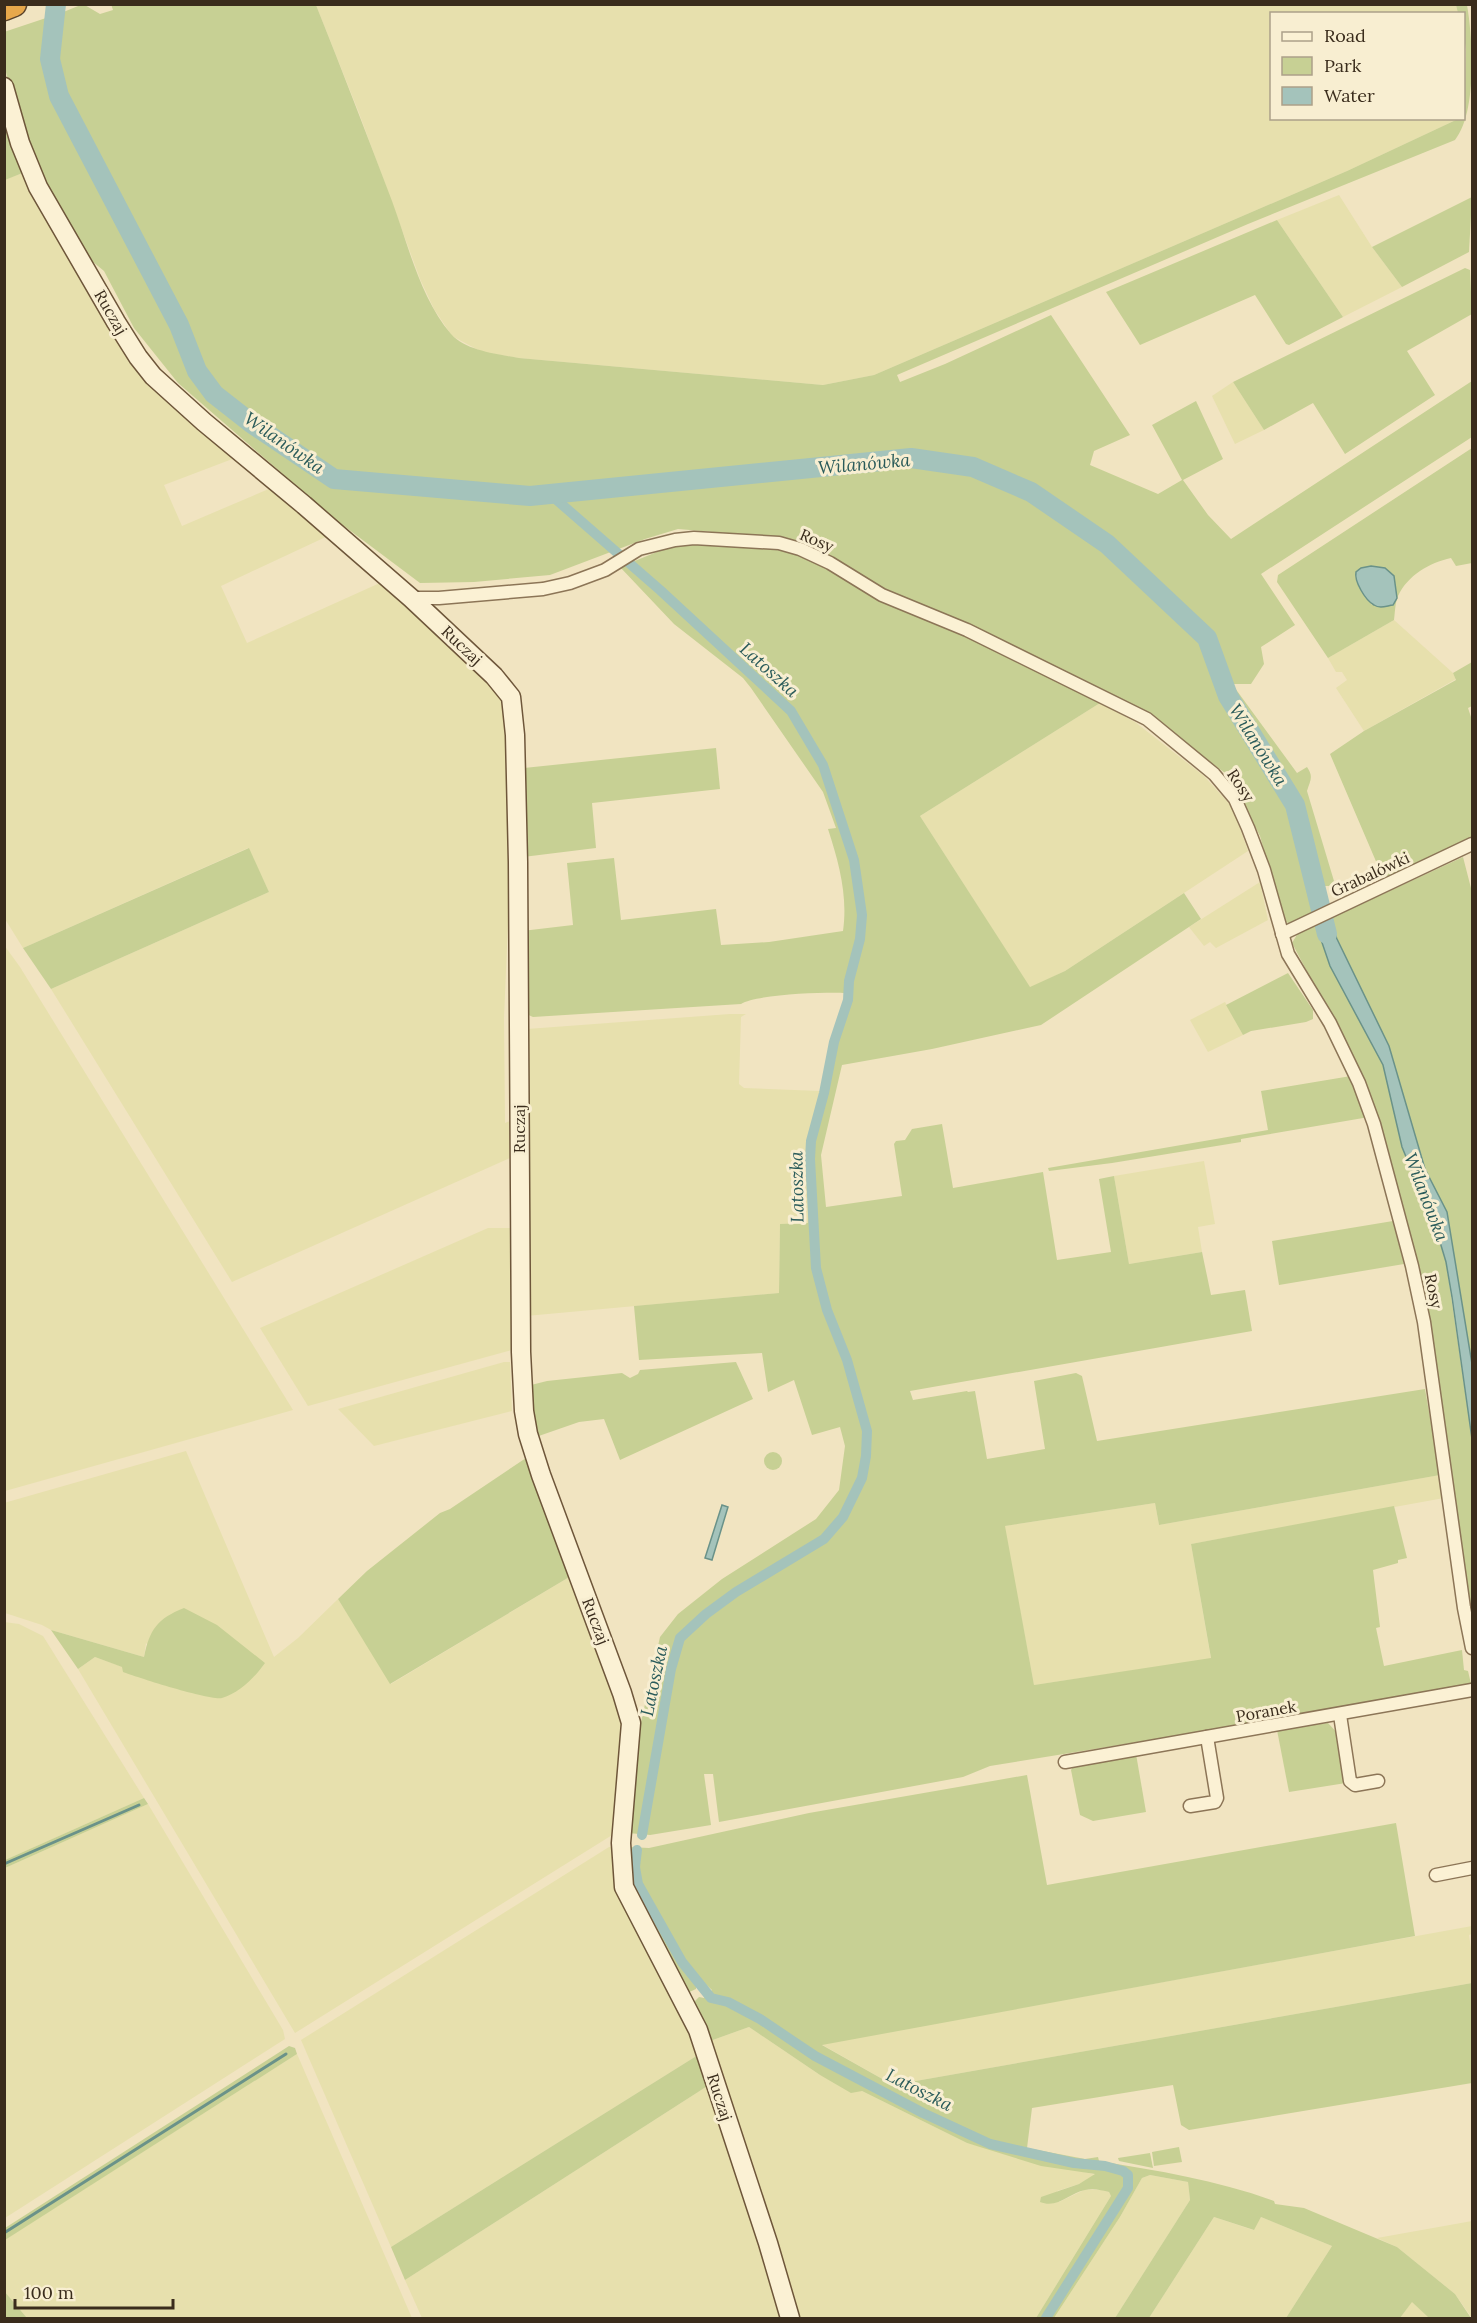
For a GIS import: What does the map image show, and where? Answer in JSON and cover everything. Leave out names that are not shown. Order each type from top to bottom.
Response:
[{"type":"highway","points":[[4,8],[14,4]]},
{"type":"street","name":"Ruczaj","points":[[6,97],[38,187],[116,322],[145,366],[204,422],[411,598],[494,676],[511,697],[518,862],[520,1340],[524,1411],[538,1466],[631,1723],[621,1843],[624,1887],[698,2030],[768,2243],[790,2319]]},
{"type":"street","name":"Rosy","points":[[411,598],[439,598],[543,589],[570,583],[605,570],[639,549],[675,540],[694,538],[779,543],[800,549],[830,563],[882,595],[967,630],[1147,719],[1214,774],[1235,799],[1264,870],[1288,954],[1330,1023],[1359,1083],[1374,1124],[1412,1266],[1424,1322],[1464,1608],[1473,1648]]},
{"type":"street","name":"Grabalówki","points":[[1282,934],[1473,844]]},
{"type":"street","name":"Poranek","points":[[1065,1762],[1473,1690]]},
{"type":"street","points":[[1340,1715],[1350,1781],[1355,1785],[1378,1781]]},
{"type":"street","points":[[1190,1806],[1215,1802],[1217,1798],[1207,1737]]},
{"type":"street","points":[[1437,1875],[1473,1868]]},
{"type":"shaded area","points":[[316,5],[1456,5],[1458,12],[1270,12],[1270,120],[1456,120],[1347,171],[874,375],[823,385],[519,358],[482,352],[452,336],[434,309],[420,279],[359,113]]},
{"type":"shaded area","points":[[25,172],[139,369],[235,458],[164,485],[182,526],[271,488],[330,535],[221,586],[247,643],[382,582],[506,698],[509,899],[504,1018],[505,1123],[510,1121],[510,1158],[232,1282],[51,989],[269,892],[248,848],[23,948],[5,919],[4,180]]},
{"type":"shaded area","points":[[1339,195],[1372,247],[1402,287],[1343,317],[1277,220]]},
{"type":"shaded area","points":[[1233,382],[1264,430],[1235,444],[1212,396]]},
{"type":"shaded area","points":[[1394,620],[1453,673],[1456,679],[1364,731],[1336,688],[1347,680],[1342,672],[1336,672],[1328,658]]},
{"type":"shaded area","points":[[1100,703],[1135,722],[1204,776],[1233,808],[1248,851],[1065,971],[1030,988],[920,816]]},
{"type":"shaded area","points":[[1260,882],[1268,920],[1216,948],[1210,942],[1204,946],[1189,927]]},
{"type":"shaded area","points":[[4,945],[20,967],[293,1410],[5,1491]]},
{"type":"shaded area","points":[[1225,1002],[1243,1035],[1208,1052],[1190,1020]]},
{"type":"shaded area","points":[[746,1014],[741,1017],[739,1084],[744,1088],[820,1091],[806,1149],[809,1188],[808,1224],[780,1224],[779,1293],[526,1316],[527,1029]]},
{"type":"shaded area","points":[[1204,1161],[1215,1224],[1198,1227],[1202,1252],[1129,1264],[1114,1176]]},
{"type":"shaded area","points":[[488,1228],[511,1228],[512,1350],[308,1406],[260,1328]]},
{"type":"shaded area","points":[[510,1362],[512,1411],[374,1446],[338,1409]]},
{"type":"shaded area","points":[[186,1451],[274,1657],[298,1638],[338,1599],[391,1684],[571,1576],[626,1723],[617,1832],[295,2033],[78,1669],[95,1657],[195,1693],[146,1643],[144,1657],[51,1630],[5,1613],[4,1503]]},
{"type":"shaded area","points":[[1440,1475],[1444,1498],[1191,1544],[1211,1659],[1034,1685],[1004,1526],[1155,1503],[1159,1525]]},
{"type":"shaded area","points":[[4,1622],[19,1624],[43,1636],[144,1798],[5,1860]]},
{"type":"shaded area","points":[[148,1804],[283,2030],[285,2039],[5,2218],[5,1868]]},
{"type":"shaded area","points":[[609,1847],[614,1847],[686,2018],[698,2055],[391,2247],[301,2040]]},
{"type":"shaded area","points":[[1472,1926],[1472,1934],[1469,1935],[1472,1983],[893,2085],[821,2044]]},
{"type":"shaded area","points":[[749,2027],[820,2075],[862,2091],[967,2143],[1096,2175],[1079,2184],[1057,2191],[1059,2202],[1084,2190],[1102,2190],[1109,2192],[1111,2196],[1036,2318],[797,2318],[710,2041]]},
{"type":"shaded area","points":[[297,2054],[412,2318],[27,2318],[5,2292],[4,2240]]},
{"type":"shaded area","points":[[709,2085],[784,2318],[422,2318],[405,2280]]},
{"type":"shaded area","points":[[1150,2175],[1188,2182],[1190,2200],[1115,2318],[1054,2318],[1120,2217],[1142,2178]]},
{"type":"shaded area","points":[[1214,2217],[1253,2230],[1261,2217],[1332,2246],[1286,2318],[1149,2318]]},
{"type":"shaded area","points":[[1472,2221],[1472,2318],[1455,2294],[1397,2247],[1377,2238]]},
{"type":"shaded area","points":[[1412,2301],[1429,2318],[1400,2318]]},
{"type":"green space","points":[[83,4],[100,14],[113,10],[111,4],[316,5],[423,287],[440,320],[457,340],[465,344],[483,351],[519,358],[823,385],[874,375],[1347,171],[1456,120],[1464,120],[1455,140],[1248,224],[897,375],[900,382],[1051,315],[1130,435],[1094,451],[1090,465],[1158,494],[1182,480],[1152,425],[1196,401],[1223,459],[1183,480],[1208,515],[1231,539],[1472,381],[1472,437],[1261,574],[1295,625],[1261,647],[1264,664],[1251,684],[1232,684],[1297,773],[1307,767],[1309,770],[1311,779],[1307,791],[1334,881],[1329,886],[1323,886],[1329,907],[1290,924],[1284,921],[1260,836],[1229,776],[1147,714],[969,626],[885,589],[815,547],[772,537],[678,529],[550,575],[474,582],[420,583],[336,520],[178,383],[134,328],[104,271],[87,257],[41,180],[12,102],[5,67],[4,32],[52,16],[47,54],[55,98],[88,160],[96,156],[61,87],[57,68],[61,13]]},
{"type":"green space","points":[[1456,5],[1467,5],[1471,37],[1472,75],[1465,118],[1465,12],[1458,12]]},
{"type":"green space","points":[[4,115],[25,172],[5,180],[4,180]]},
{"type":"green space","points":[[1472,197],[1469,252],[1402,287],[1372,247]]},
{"type":"green space","points":[[1277,220],[1343,317],[1289,345],[1286,344],[1255,295],[1140,345],[1106,292]]},
{"type":"green space","points":[[1465,268],[1470,270],[1472,314],[1407,351],[1435,395],[1345,454],[1313,403],[1264,430],[1233,382]]},
{"type":"green space","points":[[1472,448],[1472,563],[1456,566],[1451,558],[1435,563],[1413,576],[1398,596],[1394,620],[1328,658],[1277,582],[1278,575]],"holes":[[[1371,566],[1385,568],[1372,605],[1356,580],[1361,568]]]},
{"type":"green space","points":[[700,543],[779,548],[797,552],[879,600],[962,633],[1100,703],[920,816],[1030,987],[1065,971],[1184,893],[1201,919],[1041,1025],[932,1049],[842,1065],[821,1155],[826,1207],[902,1196],[894,1144],[896,1141],[905,1140],[912,1129],[942,1124],[953,1188],[1043,1172],[1057,1260],[1111,1252],[1099,1179],[1114,1176],[1129,1264],[1202,1252],[1211,1295],[1245,1290],[1252,1331],[910,1391],[913,1400],[975,1391],[987,1459],[1045,1449],[1034,1381],[1076,1373],[1082,1376],[1097,1441],[1425,1389],[1440,1475],[1159,1525],[1155,1503],[1005,1526],[1034,1685],[1211,1658],[1191,1544],[1394,1506],[1407,1558],[1373,1570],[1380,1627],[1376,1628],[1384,1666],[1462,1650],[1464,1670],[1468,1671],[1472,1688],[990,1766],[963,1777],[719,1822],[713,1774],[704,1774],[711,1825],[650,1835],[628,1833],[641,1722],[660,1637],[678,1614],[722,1579],[816,1519],[839,1490],[845,1446],[840,1427],[812,1435],[794,1380],[768,1392],[762,1353],[639,1360],[634,1306],[779,1293],[780,1224],[808,1223],[809,1188],[806,1149],[846,993],[776,996],[741,1004],[533,1017],[524,1013],[522,931],[573,925],[567,863],[614,858],[621,920],[716,909],[721,945],[769,942],[843,931],[842,880],[828,829],[836,828],[823,792],[743,678],[674,624],[620,567],[669,547]]},
{"type":"green space","points":[[1472,662],[1472,706],[1468,708],[1472,720],[1472,841],[1384,880],[1330,754],[1364,731],[1456,680],[1453,673]]},
{"type":"green space","points":[[716,748],[720,789],[592,803],[596,848],[523,857],[524,768]]},
{"type":"green space","points":[[249,848],[269,892],[51,989],[23,948]]},
{"type":"green space","points":[[1463,857],[1472,892],[1472,1364],[1447,1212],[1425,1169],[1389,1046],[1329,919]]},
{"type":"green space","points":[[1316,925],[1330,966],[1383,1065],[1415,1182],[1437,1232],[1446,1262],[1472,1439],[1472,1624],[1429,1342],[1427,1302],[1340,1034],[1292,943],[1298,933]]},
{"type":"green space","points":[[1288,973],[1313,1010],[1313,1019],[1251,1031],[1243,1035],[1226,1005]]},
{"type":"green space","points":[[1351,1076],[1369,1117],[1241,1139],[1241,1142],[1112,1163],[1049,1171],[1048,1168],[1268,1130],[1261,1091]]},
{"type":"green space","points":[[1393,1221],[1404,1264],[1279,1285],[1272,1241]]},
{"type":"green space","points":[[736,1362],[753,1399],[620,1460],[604,1419],[579,1422],[533,1438],[531,1385],[547,1381],[622,1373],[630,1378],[638,1374],[640,1370]]},
{"type":"green space","points":[[773,1452],[781,1457],[782,1461],[777,1469],[773,1470],[765,1465],[764,1461],[769,1453]]},
{"type":"green space","points":[[526,1458],[571,1576],[390,1684],[338,1599],[367,1571],[440,1513],[450,1509]]},
{"type":"green space","points":[[184,1608],[217,1625],[265,1663],[252,1679],[229,1696],[215,1698],[157,1683],[123,1672],[122,1667],[95,1657],[78,1669],[51,1630],[144,1657],[149,1639],[156,1626],[167,1616]]},
{"type":"green space","points":[[1328,1723],[1339,1735],[1346,1783],[1289,1792],[1277,1730]]},
{"type":"green space","points":[[1136,1754],[1146,1812],[1093,1821],[1080,1815],[1071,1770],[1074,1765]]},
{"type":"green space","points":[[1027,1775],[1047,1885],[1396,1823],[1415,1936],[822,2045],[893,2085],[1472,1983],[1472,2083],[1189,2130],[1181,2125],[1173,2085],[1032,2108],[1027,2148],[1085,2159],[1098,2157],[1099,2161],[1209,2182],[1274,2201],[1275,2204],[1304,2208],[1397,2247],[1455,2294],[1471,2318],[1429,2318],[1412,2302],[1400,2318],[1286,2318],[1332,2246],[1261,2217],[1254,2230],[1214,2217],[1149,2318],[1115,2318],[1190,2200],[1188,2182],[1150,2175],[1142,2178],[1120,2217],[1054,2318],[1036,2318],[1111,2196],[1109,2192],[1091,2189],[1052,2204],[1040,2202],[1041,2197],[1079,2184],[1095,2174],[1041,2166],[967,2143],[862,2091],[851,2093],[749,2027],[710,2041],[691,2005],[699,1997],[704,1998],[712,1990],[701,1980],[696,1984],[696,1989],[685,1994],[636,1903],[628,1873],[628,1847],[649,1848],[809,1813]]},
{"type":"green space","points":[[144,1798],[148,1804],[5,1868],[5,1860]]},
{"type":"green space","points":[[289,2046],[295,2048],[297,2054],[5,2240],[5,2228]]},
{"type":"green space","points":[[698,2055],[709,2085],[405,2280],[391,2247]]},
{"type":"green space","points":[[1179,2147],[1182,2162],[1154,2166],[1152,2152]]},
{"type":"green space","points":[[1150,2153],[1153,2168],[1119,2161],[1118,2158]]},
{"type":"green space","points":[[5,2292],[27,2318],[5,2318]]},
{"type":"water","points":[[1371,566],[1385,568],[1394,576],[1397,598],[1393,605],[1376,606],[1361,590],[1356,572],[1361,568]]},
{"type":"water","points":[[1329,919],[1389,1046],[1425,1169],[1447,1212],[1472,1364],[1472,1439],[1446,1262],[1437,1232],[1402,1147],[1383,1065],[1330,966],[1316,925]]},
{"type":"water","points":[[722,1505],[728,1507],[712,1560],[705,1558]]},
{"type":"waterway","name":"Wilanówka","points":[[56,4],[50,59],[59,96],[179,325],[197,371],[214,394],[251,423],[334,479],[530,496],[911,458],[973,467],[1031,492],[1107,544],[1207,638],[1228,696],[1295,805],[1327,934]]},
{"type":"waterway","name":"Latoszka","points":[[551,495],[660,590],[791,711],[823,765],[854,860],[862,915],[860,939],[849,981],[848,1000],[834,1042],[824,1093],[811,1141],[810,1159],[816,1268],[827,1310],[847,1360],[867,1431],[862,1478],[843,1517],[824,1539],[736,1592],[706,1614],[680,1638],[671,1669],[642,1835]]},
{"type":"waterway","points":[[4,1864],[139,1805]]},
{"type":"waterway","name":"Latoszka","points":[[637,1850],[635,1867],[638,1884],[682,1962],[711,1998],[728,2002],[760,2019],[815,2056],[923,2113],[990,2144],[1074,2163],[1105,2166],[1123,2171],[1128,2175],[1128,2188],[1046,2318]]},
{"type":"waterway","points":[[4,2233],[286,2054]]}]
